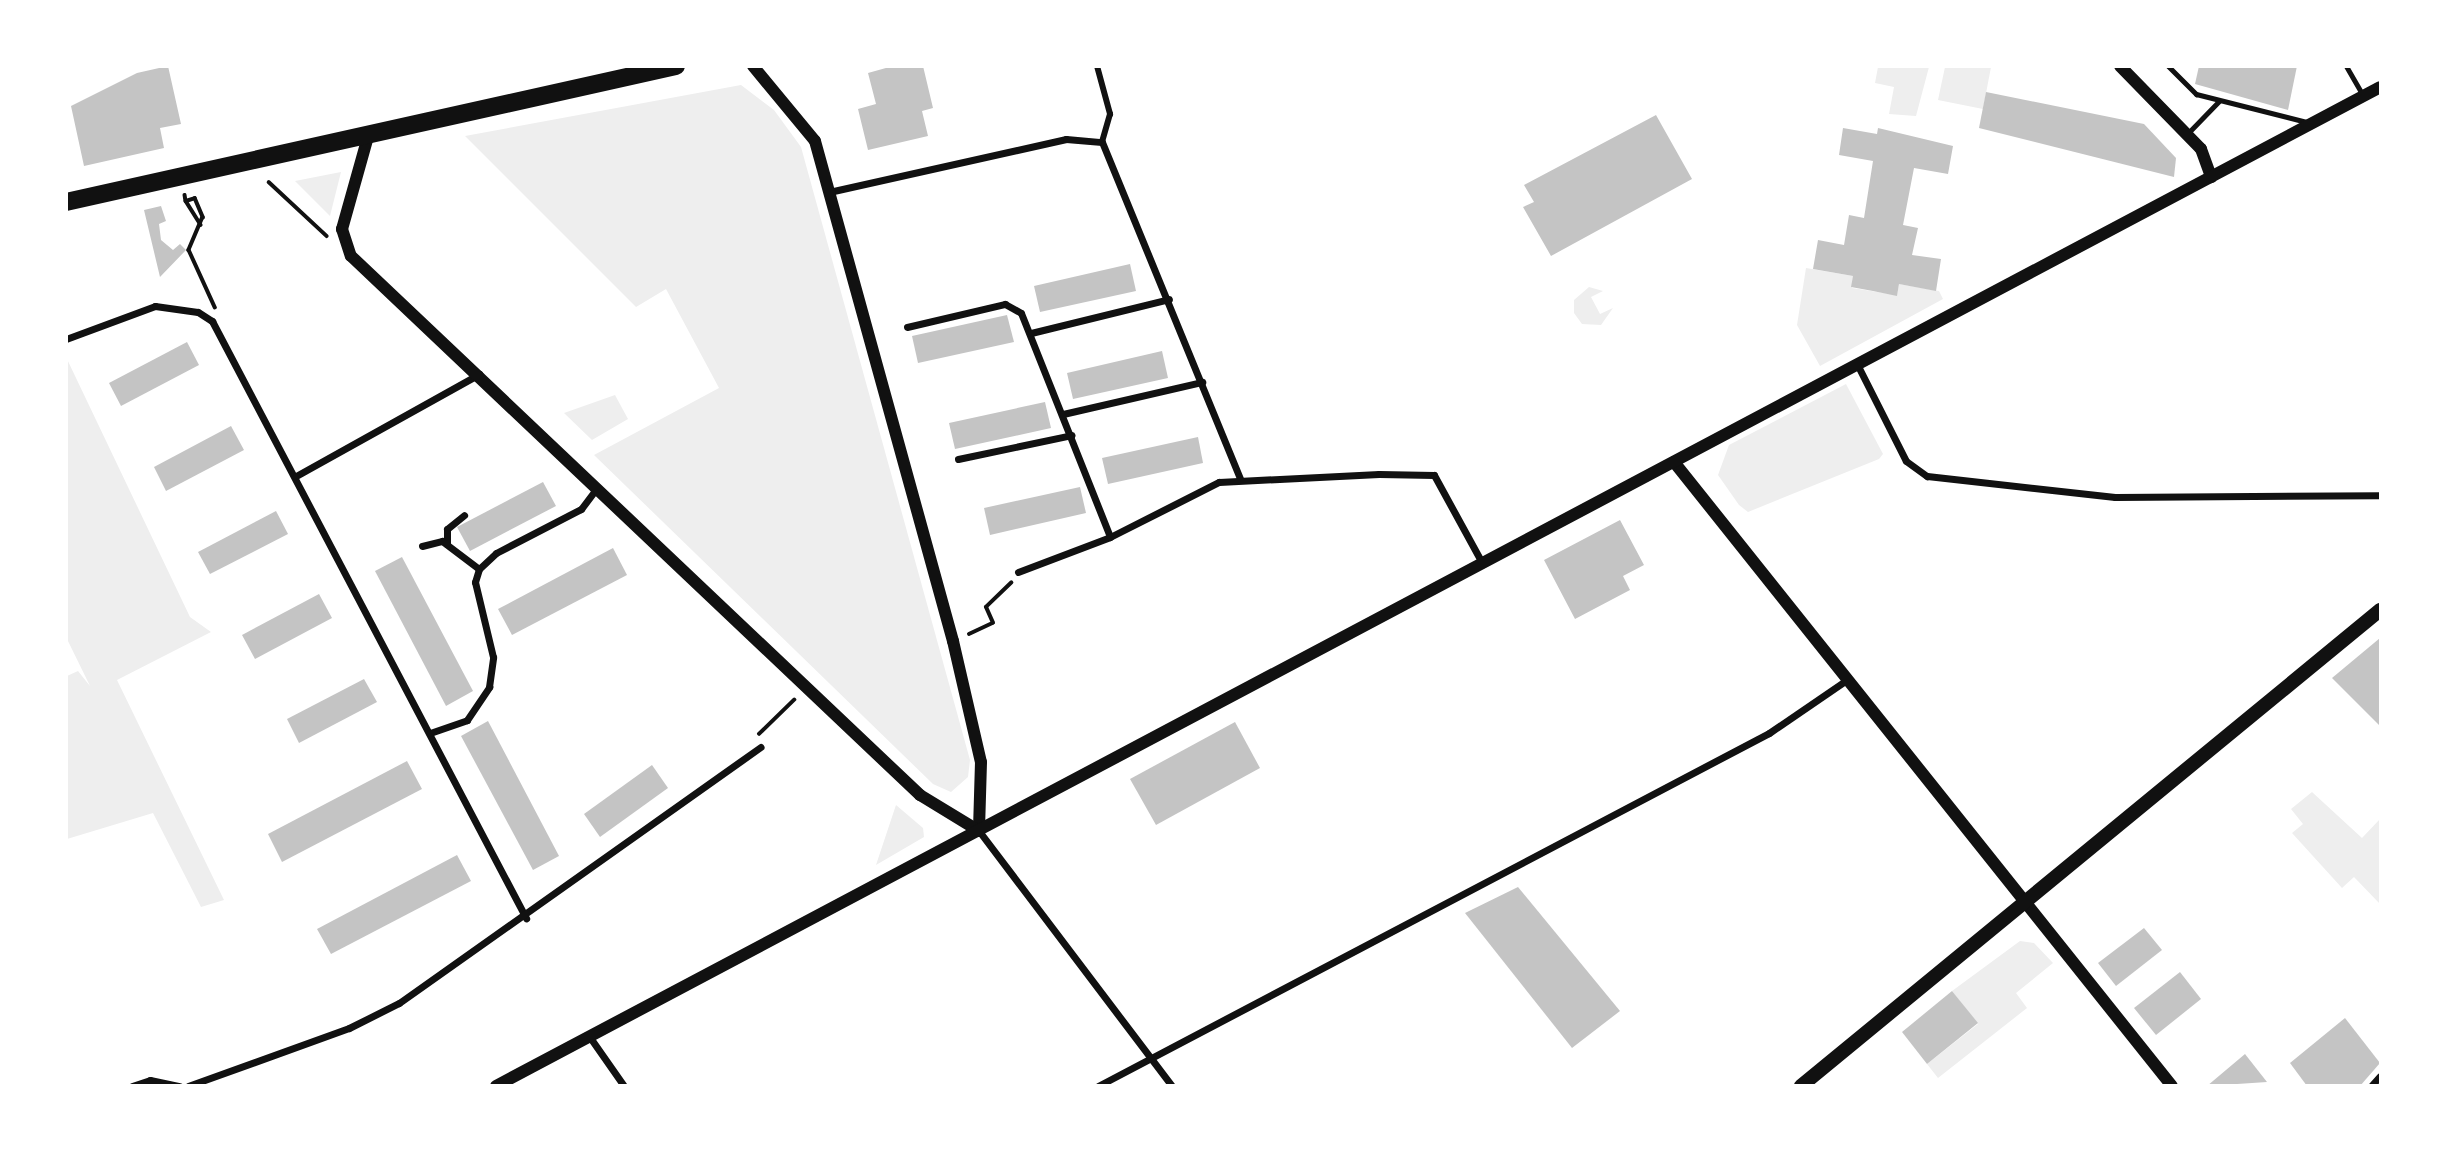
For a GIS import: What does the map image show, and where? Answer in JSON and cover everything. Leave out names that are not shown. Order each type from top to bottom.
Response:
[{"type":"main road","points":[[66,202],[676,66]]},
{"type":"main road","points":[[1801,1086],[2381,610]]},
{"type":"street","points":[[752,66],[810,131],[829,192],[953,640],[981,762],[979,831]]},
{"type":"street","points":[[1097,66],[1110,114],[1102,142],[1169,299],[1240,479]]},
{"type":"street","points":[[2120,66],[2187,134],[2211,177]]},
{"type":"street","points":[[496,1086],[979,831],[1481,561],[1674,463],[2381,88]]},
{"type":"street","points":[[369,133],[343,244],[920,795],[979,831],[1172,1086]]},
{"type":"street","points":[[829,192],[1066,139],[1102,142]]},
{"type":"street","points":[[1031,333],[1169,299]]},
{"type":"street","points":[[907,327],[1005,304],[1021,313],[1072,435],[1110,537]]},
{"type":"street","points":[[66,339],[155,306],[198,312],[212,321],[296,475],[526,918]]},
{"type":"street","points":[[1858,366],[1906,461],[1927,476],[2115,497],[2381,495]]},
{"type":"street","points":[[296,475],[479,374]]},
{"type":"street","points":[[1063,414],[1202,382]]},
{"type":"street","points":[[958,459],[1072,435]]},
{"type":"street","points":[[1674,463],[2172,1086]]},
{"type":"street","points":[[1018,572],[1110,537],[1219,482],[1240,479],[1434,475],[1481,561]]},
{"type":"street","points":[[430,733],[467,720],[489,687],[493,657],[475,582],[479,569],[496,553],[581,509],[597,488]]},
{"type":"street","points":[[447,544],[447,529],[464,515]]},
{"type":"street","points":[[422,547],[434,540],[447,544],[479,569]]},
{"type":"street","points":[[1098,1086],[1769,733],[1848,679]]},
{"type":"street","points":[[188,1086],[349,1028],[399,1003],[526,918],[760,747]]},
{"type":"street","points":[[589,1036],[624,1086]]},
{"type":"street","points":[[2371,1086],[2381,1076]]},
{"type":"street","points":[[132,1086],[150,1080],[179,1086]]},
{"type":"lane","points":[[2168,66],[2189,90],[2219,101],[2312,123]]},
{"type":"lane","points":[[2346,66],[2363,96]]},
{"type":"lane","points":[[2187,134],[2219,101]]},
{"type":"path","points":[[181,176],[186,201],[201,228]]},
{"type":"path","points":[[269,181],[329,237]]},
{"type":"path","points":[[186,201],[195,198],[201,228],[190,250],[215,299],[212,321]]},
{"type":"path","points":[[953,640],[993,623],[986,607],[1004,596],[1018,572]]},
{"type":"path","points":[[760,747],[759,728],[807,689]]},
{"type":"shaded area","points":[[1878,67],[1929,67],[1916,116],[1889,114],[1894,87],[1875,83]]},
{"type":"shaded area","points":[[1945,67],[1991,67],[1983,109],[1938,100]]},
{"type":"shaded area","points":[[741,85],[774,110],[801,147],[970,760],[968,777],[951,792],[933,784],[594,455],[719,388],[666,289],[636,307],[465,136]]},
{"type":"shaded area","points":[[341,172],[330,216],[295,181]]},
{"type":"shaded area","points":[[1806,268],[1853,276],[1852,288],[1897,295],[1899,284],[1939,291],[1943,299],[1820,366],[1797,325]]},
{"type":"shaded area","points":[[1589,287],[1603,291],[1591,297],[1600,314],[1613,308],[1601,325],[1582,324],[1574,313],[1574,300]]},
{"type":"shaded area","points":[[66,357],[190,617],[211,632],[117,680],[224,900],[201,907],[153,813],[67,839],[67,676],[78,671],[90,686],[67,639]]},
{"type":"shaded area","points":[[1846,384],[1883,454],[1879,459],[1748,512],[1739,505],[1718,475],[1729,445]]},
{"type":"shaded area","points":[[615,395],[628,419],[592,440],[564,413]]},
{"type":"shaded area","points":[[2312,792],[2362,838],[2380,819],[2380,904],[2354,877],[2342,888],[2292,833],[2303,824],[2291,809]]},
{"type":"shaded area","points":[[896,805],[923,828],[924,837],[876,865]]},
{"type":"shaded area","points":[[2020,941],[2034,943],[2053,963],[2016,993],[2027,1008],[1938,1078],[1927,1064],[1978,1024],[1952,991]]},
{"type":"building","points":[[168,66],[181,124],[160,128],[164,148],[84,166],[71,106],[137,73]]},
{"type":"building","points":[[893,66],[923,66],[933,108],[922,111],[928,136],[868,150],[858,109],[876,104],[868,73]]},
{"type":"building","points":[[2199,66],[2297,66],[2288,110],[2195,84]]},
{"type":"building","points":[[1986,92],[2144,124],[2176,158],[2174,177],[1979,128]]},
{"type":"building","points":[[1656,115],[1692,179],[1551,256],[1523,207],[1534,202],[1524,185]]},
{"type":"building","points":[[1843,128],[1877,134],[1878,128],[1953,146],[1948,174],[1914,168],[1903,225],[1918,228],[1912,255],[1941,259],[1936,291],[1899,284],[1897,296],[1851,287],[1853,276],[1813,269],[1818,240],[1844,245],[1849,215],[1864,218],[1873,161],[1839,155]]},
{"type":"building","points":[[161,206],[166,221],[159,224],[161,240],[173,250],[180,244],[186,250],[160,277],[144,210]]},
{"type":"building","points":[[1130,264],[1136,291],[1040,312],[1034,286]]},
{"type":"building","points":[[1007,315],[1014,342],[918,363],[912,336]]},
{"type":"building","points":[[187,342],[199,365],[121,406],[109,383]]},
{"type":"building","points":[[1162,351],[1168,378],[1073,399],[1067,373]]},
{"type":"building","points":[[1045,402],[1051,428],[955,449],[949,423]]},
{"type":"building","points":[[231,426],[244,450],[166,491],[154,467]]},
{"type":"building","points":[[1198,437],[1203,463],[1108,484],[1102,458]]},
{"type":"building","points":[[543,482],[556,506],[470,551],[457,527]]},
{"type":"building","points":[[1080,487],[1086,513],[990,535],[984,508]]},
{"type":"building","points":[[276,511],[288,534],[210,574],[198,552]]},
{"type":"building","points":[[1620,520],[1644,565],[1623,576],[1630,590],[1575,619],[1544,560]]},
{"type":"building","points":[[613,548],[627,575],[512,635],[498,609]]},
{"type":"building","points":[[402,557],[473,691],[446,706],[375,571]]},
{"type":"building","points":[[319,594],[332,618],[255,659],[242,635]]},
{"type":"building","points":[[2380,638],[2380,726],[2332,678]]},
{"type":"building","points":[[364,679],[377,702],[299,743],[287,719]]},
{"type":"building","points":[[488,721],[559,856],[533,870],[461,736]]},
{"type":"building","points":[[1235,722],[1260,768],[1156,825],[1130,779]]},
{"type":"building","points":[[407,761],[422,789],[282,862],[268,834]]},
{"type":"building","points":[[652,765],[668,788],[600,837],[584,814]]},
{"type":"building","points":[[457,855],[471,881],[331,954],[317,929]]},
{"type":"building","points":[[1518,887],[1620,1011],[1572,1048],[1465,913]]},
{"type":"building","points":[[2144,928],[2162,950],[2116,986],[2098,963]]},
{"type":"building","points":[[2180,972],[2201,999],[2156,1035],[2134,1008]]},
{"type":"building","points":[[1952,991],[1978,1023],[1927,1064],[1902,1032]]},
{"type":"building","points":[[2345,1018],[2380,1063],[2360,1086],[2307,1086],[2290,1063]]},
{"type":"building","points":[[2245,1054],[2267,1082],[2207,1086]]}]
